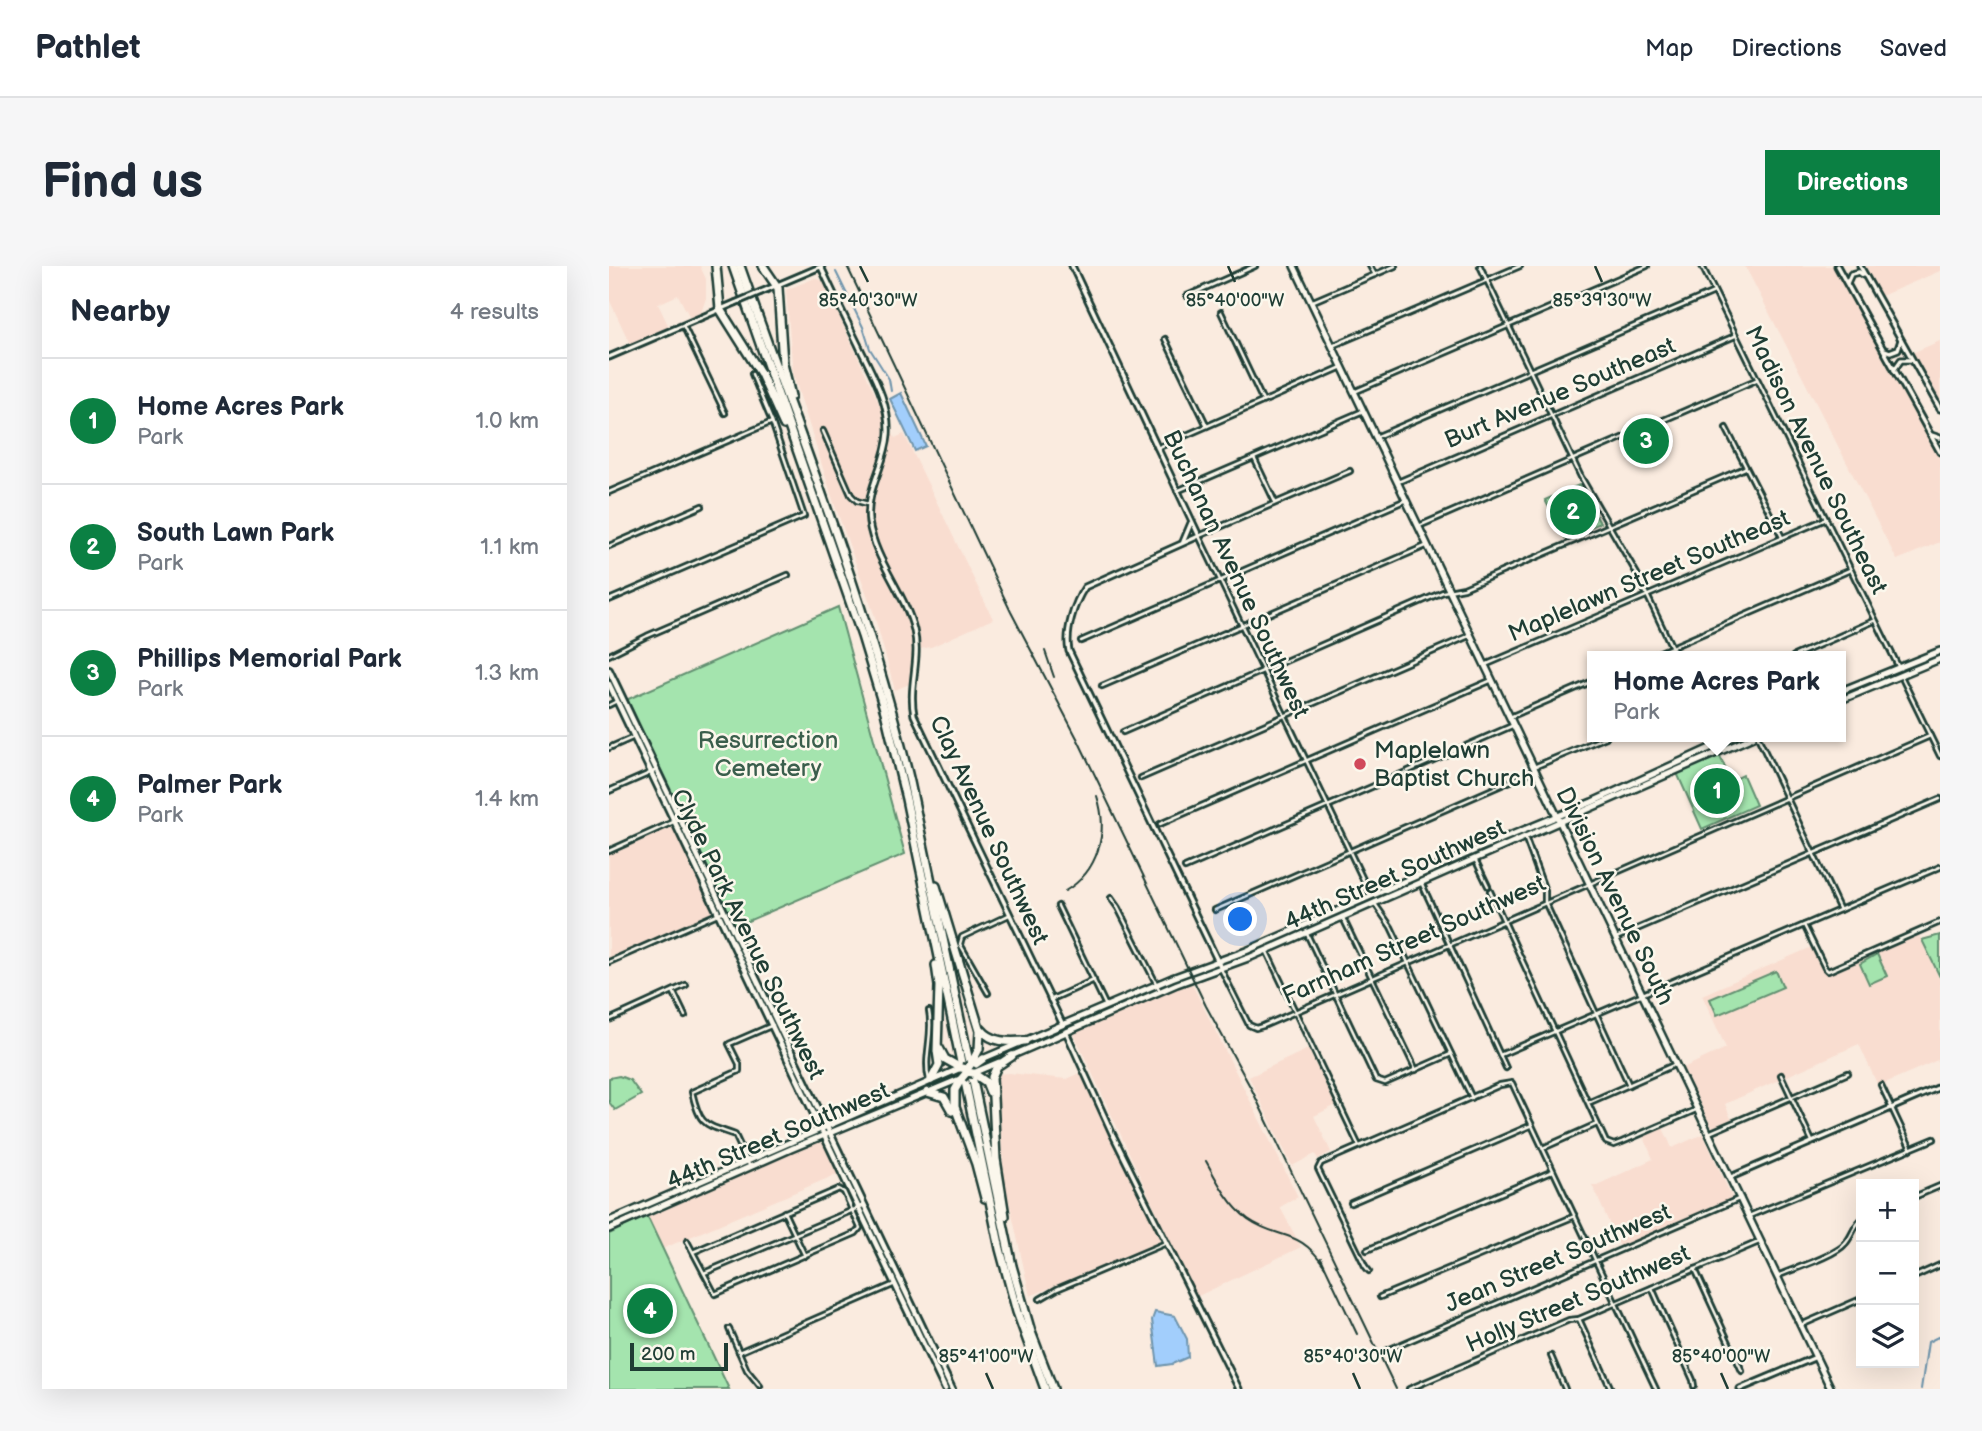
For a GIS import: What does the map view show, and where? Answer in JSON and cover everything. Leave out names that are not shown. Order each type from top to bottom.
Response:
[{"type":"highway","points":[[716,266],[720,309],[764,380],[804,470]]},
{"type":"highway","points":[[733,266],[877,686],[899,769],[1010,1290]]},
{"type":"highway","points":[[740,266],[879,665],[939,898],[977,1018],[981,1041],[954,1102],[962,1130]]},
{"type":"highway","points":[[763,266],[777,285],[783,369],[807,455]]},
{"type":"highway","points":[[916,811],[1011,1266],[1031,1332],[1053,1389]]},
{"type":"highway","points":[[914,838],[939,981],[938,1069],[930,1081]]},
{"type":"highway","points":[[977,1018],[985,1034],[995,1040],[1025,1041]]},
{"type":"highway","points":[[938,1046],[945,1059],[968,1070],[989,1088],[993,1108]]},
{"type":"highway","points":[[1011,1266],[996,1159],[993,1072],[999,1064],[1012,1056]]},
{"type":"highway","points":[[927,1092],[946,1098],[976,1164],[1010,1290],[1045,1389]]},
{"type":"main road","name":"Division Avenue South","points":[[1294,266],[1831,1389]]},
{"type":"main road","points":[[1846,689],[1940,651]]},
{"type":"main road","points":[[1846,698],[1940,659]]},
{"type":"main road","points":[[1893,679],[1898,675],[1899,668]]},
{"type":"main road","name":"Clyde Park Avenue Southwest","points":[[609,670],[677,821],[952,1389]]},
{"type":"main road","name":"Clyde Park Avenue Southwest","points":[[609,684],[634,737],[654,771]]},
{"type":"main road","points":[[1558,819],[1716,742]]},
{"type":"main road","points":[[1558,819],[1738,742]]},
{"type":"main road","name":"44th Street Southwest","points":[[609,1221],[826,1131],[930,1081],[1012,1056],[1106,1006],[1334,912],[1421,882],[1525,837],[1558,819]]},
{"type":"main road","name":"44th Street Southwest","points":[[826,1131],[927,1092],[1025,1041],[1065,1029],[1265,950],[1342,916],[1444,863],[1558,819]]},
{"type":"main road","points":[[1475,859],[1481,848]]},
{"type":"main road","points":[[1457,867],[1458,857]]},
{"type":"main road","points":[[1439,874],[1444,869],[1444,863]]},
{"type":"main road","points":[[1321,926],[1321,921],[1334,912]]},
{"type":"main road","points":[[890,1107],[913,1088]]},
{"type":"main road","points":[[872,1115],[885,1105],[887,1100]]},
{"type":"main road","name":"Clyde Park Avenue Southwest","points":[[826,1131],[858,1206],[945,1389]]},
{"type":"main road","name":"44th Street Southwest","points":[[609,1228],[749,1164]]},
{"type":"main road","points":[[914,1325],[919,1324],[927,1335]]},
{"type":"street","points":[[609,357],[822,266]]},
{"type":"street","name":"Clay Avenue Southwest","points":[[822,266],[887,410],[886,448],[873,482],[869,503],[872,536],[915,633],[916,659],[911,690],[914,715],[1239,1389]]},
{"type":"street","name":"Buchanan Avenue Southwest","points":[[1072,266],[1305,761],[1372,899],[1391,927],[1472,1098]]},
{"type":"street","points":[[1187,296],[1255,266]]},
{"type":"street","points":[[1370,266],[1375,275]]},
{"type":"street","points":[[1311,302],[1395,266]]},
{"type":"street","points":[[1479,266],[1573,460],[1647,595],[1674,651]]},
{"type":"street","points":[[1332,346],[1520,266]]},
{"type":"street","points":[[1355,392],[1647,266]]},
{"type":"street","name":"Madison Avenue Southeast","points":[[1702,266],[1899,668]]},
{"type":"street","points":[[1837,266],[1940,452]]},
{"type":"street","points":[[1860,266],[1940,409]]},
{"type":"street","points":[[1848,286],[1847,281],[1851,274],[1859,272],[1865,275]]},
{"type":"street","points":[[1376,437],[1714,292]]},
{"type":"street","points":[[1221,312],[1263,402]]},
{"type":"street","points":[[683,325],[725,413]]},
{"type":"street","name":"Burt Avenue Southeast","points":[[1398,481],[1736,336]]},
{"type":"street","points":[[1165,339],[1207,426]]},
{"type":"street","points":[[1883,350],[1890,352],[1898,349],[1901,339]]},
{"type":"street","points":[[1894,370],[1901,360],[1913,361]]},
{"type":"street","points":[[1157,448],[1342,367]]},
{"type":"street","points":[[609,600],[804,516],[772,422],[752,374]]},
{"type":"street","points":[[1419,526],[1757,380]]},
{"type":"street","points":[[1177,491],[1363,411]]},
{"type":"street","points":[[609,492],[772,422]]},
{"type":"street","points":[[1726,428],[1782,538]]},
{"type":"street","points":[[823,430],[851,495],[857,501],[869,503]]},
{"type":"street","points":[[1930,434],[1940,438]]},
{"type":"street","points":[[1254,458],[1275,503]]},
{"type":"street","points":[[1123,732],[1443,592],[1450,592],[1745,468]]},
{"type":"street","points":[[1221,968],[1071,657],[1067,639],[1080,594],[1088,584],[1350,471]]},
{"type":"street","points":[[1081,641],[1406,500]]},
{"type":"street","points":[[609,546],[702,506]]},
{"type":"street","name":"Maplelawn Street Southeast","points":[[1485,665],[1826,519]]},
{"type":"street","points":[[1181,544],[1192,522]]},
{"type":"street","points":[[1102,686],[1428,545]]},
{"type":"street","points":[[1663,651],[1851,569]]},
{"type":"street","points":[[609,655],[646,636],[788,575]]},
{"type":"street","points":[[1806,651],[1875,621]]},
{"type":"street","points":[[1141,778],[1471,635]]},
{"type":"street","points":[[1901,676],[1940,756]]},
{"type":"street","points":[[1160,824],[1492,680]]},
{"type":"street","points":[[1510,717],[1587,684]]},
{"type":"street","points":[[609,705],[617,701]]},
{"type":"street","points":[[1185,868],[1514,725]]},
{"type":"street","name":"Farnham Street Southwest","points":[[1221,968],[1252,1027],[1263,1026],[1930,736]]},
{"type":"street","points":[[609,748],[634,737]]},
{"type":"street","points":[[1215,910],[1595,742]]},
{"type":"street","points":[[1759,742],[1840,910]]},
{"type":"street","points":[[609,791],[654,771]]},
{"type":"street","points":[[1616,938],[1940,799]]},
{"type":"street","points":[[609,851],[677,821]]},
{"type":"street","points":[[1525,837],[1545,891],[1545,902],[1629,1084]]},
{"type":"street","points":[[1475,859],[1488,886]]},
{"type":"street","points":[[1500,1055],[1642,992],[1940,867]]},
{"type":"street","points":[[1421,882],[1506,1068]]},
{"type":"street","points":[[1490,891],[1597,1124],[1609,1144],[1622,1142],[1698,1109]]},
{"type":"street","points":[[1111,898],[1160,991]]},
{"type":"street","points":[[1058,906],[1106,1006]]},
{"type":"street","points":[[609,962],[722,912]]},
{"type":"street","points":[[988,993],[960,944],[961,937],[1009,915]]},
{"type":"street","points":[[1342,916],[1416,1070]]},
{"type":"street","points":[[1804,925],[1827,971],[1940,922]]},
{"type":"street","points":[[1306,932],[1374,1075],[1380,1082],[1385,1083],[1451,1054]]},
{"type":"street","points":[[1265,950],[1359,1146]]},
{"type":"street","points":[[1050,999],[1094,980]]},
{"type":"street","points":[[609,1020],[686,985]]},
{"type":"street","points":[[673,991],[685,1016]]},
{"type":"street","points":[[929,1011],[931,1032],[927,1072],[930,1081]]},
{"type":"street","points":[[749,1164],[735,1135],[707,1126],[692,1092],[739,1071],[739,1064],[729,1044],[775,1024]]},
{"type":"street","points":[[1588,1102],[1676,1064]]},
{"type":"street","points":[[1709,1133],[1848,1073]]},
{"type":"street","points":[[1781,1074],[1812,1141]]},
{"type":"street","points":[[1369,1271],[1318,1169],[1321,1163],[1505,1083],[1513,1084],[1656,1389]]},
{"type":"street","points":[[1881,1085],[1911,1149]]},
{"type":"street","points":[[1731,1177],[1940,1087]]},
{"type":"street","points":[[1543,1148],[1597,1124]]},
{"type":"street","points":[[1351,1203],[1532,1125]]},
{"type":"street","points":[[1749,1216],[1934,1139]]},
{"type":"street","points":[[1367,1250],[1553,1171]]},
{"type":"street","points":[[1919,1195],[1940,1186]]},
{"type":"street","points":[[687,1241],[715,1294],[805,1256],[859,1231],[860,1228],[841,1189],[693,1252]]},
{"type":"street","name":"Jean Street Southwest","points":[[1388,1350],[1741,1198]]},
{"type":"street","points":[[703,1273],[865,1205]]},
{"type":"street","points":[[784,1212],[805,1256]]},
{"type":"street","points":[[1380,1297],[1575,1216]]},
{"type":"street","points":[[1777,1276],[1837,1251],[1847,1243],[1856,1225]]},
{"type":"street","name":"Holly Street Southwest","points":[[1409,1389],[1761,1241]]},
{"type":"street","points":[[1040,1299],[1056,1289],[1166,1242]]},
{"type":"street","points":[[1919,1275],[1940,1265]]},
{"type":"street","points":[[1695,1269],[1742,1371]]},
{"type":"street","points":[[739,1352],[895,1284]]},
{"type":"street","points":[[1652,1288],[1693,1380],[1693,1386]]},
{"type":"street","points":[[1801,1325],[1856,1301]]},
{"type":"street","points":[[1579,1319],[1611,1389]]},
{"type":"street","points":[[729,1329],[752,1377],[761,1386]]},
{"type":"street","points":[[1551,1356],[1566,1389]]},
{"type":"street","points":[[1740,1389],[1816,1357]]},
{"type":"shaded area","points":[[609,266],[700,266],[706,279],[706,298],[701,313],[690,318],[678,295],[658,304],[669,327],[630,344],[609,299]]},
{"type":"shaded area","points":[[1745,266],[1833,266],[1940,459],[1940,542],[1897,560]]},
{"type":"shaded area","points":[[1865,266],[1940,266],[1940,271],[1881,296]]},
{"type":"shaded area","points":[[815,278],[823,281],[895,438],[904,434],[993,619],[931,647],[920,649],[914,682],[895,690],[874,614],[834,503],[793,374],[786,290]]},
{"type":"shaded area","points":[[1940,341],[1940,404],[1912,353]]},
{"type":"shaded area","points":[[670,826],[674,827],[715,911],[609,959],[609,853]]},
{"type":"shaded area","points":[[1918,933],[1940,980],[1940,1059],[1878,1086],[1859,1044],[1725,1104],[1732,1121],[1717,1128],[1711,1126],[1683,1068],[1726,1048],[1702,995],[1812,947],[1826,974]]},
{"type":"shaded area","points":[[1191,982],[1298,1197],[1280,1207],[1301,1247],[1196,1297],[1074,1034]]},
{"type":"shaded area","points":[[1308,1049],[1336,1105],[1314,1116],[1331,1152],[1318,1159],[1315,1154],[1292,1166],[1249,1077]]},
{"type":"shaded area","points":[[1082,1072],[1161,1240],[1030,1296],[1004,1178],[997,1074],[1066,1079]]},
{"type":"shaded area","points":[[1663,1128],[1672,1148],[1703,1134],[1732,1198],[1620,1247],[1592,1185],[1653,1159],[1643,1135]]},
{"type":"shaded area","points":[[817,1142],[825,1143],[840,1173],[662,1249],[646,1214]]},
{"type":"green space","points":[[1650,431],[1657,445],[1641,452],[1635,437]]},
{"type":"green space","points":[[1579,485],[1600,523],[1565,538],[1545,500]]},
{"type":"green space","name":"Resurrection Cemetery","points":[[838,607],[905,854],[734,927],[626,700]]},
{"type":"green space","points":[[1719,754],[1731,781],[1743,775],[1756,805],[1702,829],[1677,773]]},
{"type":"green space","points":[[1940,935],[1940,977],[1922,940]]},
{"type":"green space","points":[[1877,954],[1887,976],[1869,984],[1860,964]]},
{"type":"green space","points":[[1776,971],[1783,987],[1717,1015],[1710,999]]},
{"type":"green space","points":[[619,1076],[630,1080],[641,1095],[615,1110],[609,1102],[609,1078]]},
{"type":"green space","points":[[646,1216],[729,1389],[609,1389],[609,1234]]},
{"type":"water","points":[[901,393],[926,446],[915,451],[890,399]]},
{"type":"water","points":[[1155,1312],[1175,1316],[1187,1339],[1188,1357],[1172,1364],[1158,1366],[1152,1320]]},
{"type":"waterway","points":[[836,272],[863,327],[870,349],[889,379],[891,391]]},
{"type":"waterway","points":[[1921,1389],[1928,1342],[1940,1336]]},
{"type":"railway","points":[[847,266],[1011,612],[1078,740],[1206,1006],[1252,1090],[1396,1389]]},
{"type":"railway","points":[[1045,651],[1054,677]]},
{"type":"railway","points":[[1065,891],[1086,873],[1098,850],[1102,824],[1097,796]]},
{"type":"railway","points":[[1206,1161],[1224,1192],[1241,1213],[1259,1226],[1297,1240],[1315,1254],[1325,1267]]},
{"type":"railway","points":[[1321,1258],[1357,1334]]},
{"type":"place","name":"Phillips Memorial Park","points":[[1646,441]]},
{"type":"place","name":"South Lawn Park","points":[[1573,512]]},
{"type":"place","name":"Maplelawn Baptist Church","points":[[1360,764]]},
{"type":"place","name":"Home Acres Park","points":[[1717,791]]},
{"type":"place","name":"Palmer Park","points":[[650,1311]]}]
